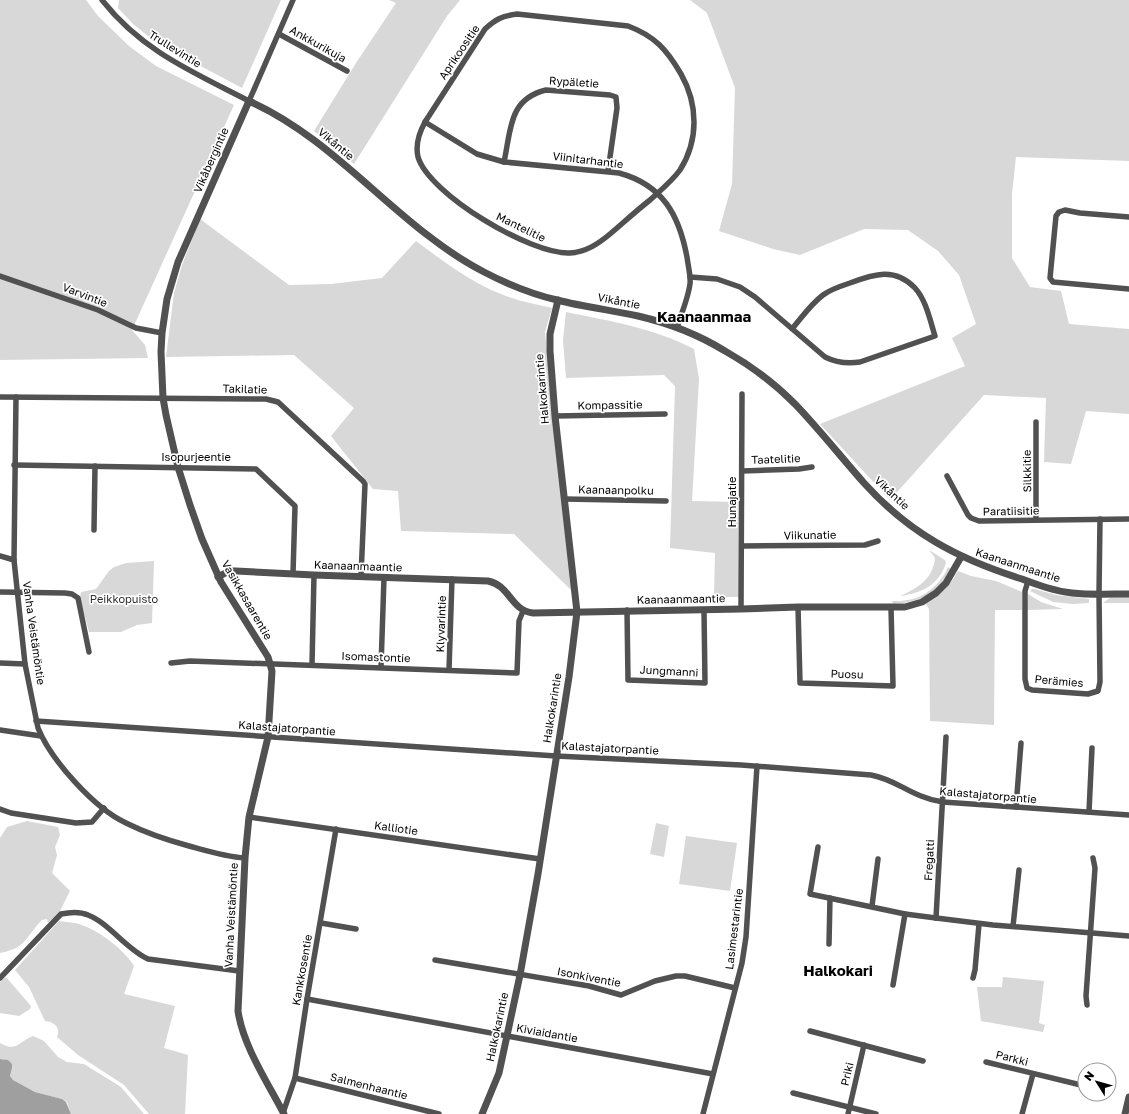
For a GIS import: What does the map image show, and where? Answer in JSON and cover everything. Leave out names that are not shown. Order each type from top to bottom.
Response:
[{"type":"street","name":"Trullevintie","points":[[102,0],[132,33],[162,55],[210,82],[250,101]]},
{"type":"street","name":"Vikåbergintie","points":[[162,333],[167,299],[178,262],[250,101],[293,0]]},
{"type":"street","name":"Aprikoositie","points":[[425,122],[485,29],[499,18],[517,14],[628,26],[640,30],[652,37],[665,49],[683,79],[691,96],[694,119],[690,149],[680,169],[670,182],[657,193]]},
{"type":"street","name":"Ankkurikuja","points":[[279,34],[347,71]]},
{"type":"street","name":"Rypäletie","points":[[504,162],[513,116],[524,99],[538,91],[546,90],[610,95],[616,97],[617,108],[608,171]]},
{"type":"street","name":"Vikåntie","points":[[250,101],[293,124],[313,138],[401,214],[451,253],[468,264],[510,284],[558,300],[638,316],[677,328],[725,350],[759,373],[796,405],[864,483],[886,504],[918,531],[961,557]]},
{"type":"street","name":"Viinitarhantie","points":[[425,122],[477,154],[504,162],[619,172],[636,178],[648,185],[672,211],[678,224],[685,247],[690,276],[689,289],[677,328]]},
{"type":"street","name":"Mantelitie","points":[[425,122],[419,135],[417,148],[418,157],[434,180],[458,202],[473,213],[506,233],[546,250],[569,253],[591,248],[610,234],[657,193]]},
{"type":"street","points":[[1129,217],[1080,213],[1065,210],[1060,212],[1056,216],[1050,278],[1053,282],[1060,283],[1129,289]]},
{"type":"street","points":[[690,276],[717,279],[740,287],[755,297],[792,329],[825,357],[838,363],[848,364],[860,362],[935,336],[924,304],[916,289],[902,278],[885,274],[871,275],[828,291],[815,302],[792,329]]},
{"type":"street","name":"Varvintie","points":[[0,276],[98,310],[136,328],[162,333]]},
{"type":"street","name":"Halkokarintie","points":[[482,1114],[499,1073],[520,975],[540,859],[578,612],[556,416],[550,341],[558,300]]},
{"type":"street","name":"Vasikkasaarentie","points":[[162,333],[161,352],[163,398],[170,436],[178,467],[202,539],[218,576],[227,593],[268,657],[272,675],[268,738],[249,817],[245,858]]},
{"type":"street","name":"Hunajatie","points":[[742,394],[742,609]]},
{"type":"street","name":"Takilatie","points":[[0,397],[266,399],[278,402],[365,484],[361,576]]},
{"type":"street","name":"Vanha Veistämöntie","points":[[16,397],[14,560],[25,664],[36,721],[41,736],[62,766],[74,780],[104,808],[124,823],[166,840],[208,852],[245,858],[237,997],[239,1022],[247,1043],[284,1113]]},
{"type":"street","name":"Kompassitie","points":[[556,416],[665,414]]},
{"type":"street","name":"Silkkitie","points":[[1036,422],[1036,520]]},
{"type":"street","name":"Isopurjeentie","points":[[14,465],[252,468],[258,470],[295,506],[293,574]]},
{"type":"street","points":[[94,530],[95,466]]},
{"type":"street","name":"Taatelitie","points":[[742,471],[800,469],[812,467]]},
{"type":"street","name":"Paratiisitie","points":[[947,476],[964,509],[971,518],[975,520],[1129,519]]},
{"type":"street","name":"Kaanaanpolku","points":[[565,499],[666,501]]},
{"type":"street","points":[[1099,594],[1100,519]]},
{"type":"street","name":"Viikunatie","points":[[742,546],[864,545],[878,541]]},
{"type":"street","points":[[0,556],[14,560]]},
{"type":"street","name":"Kaanaanmaantie","points":[[218,576],[229,571],[236,571],[384,578],[488,580],[502,588],[523,611],[533,613],[798,607],[891,608],[916,604],[936,594],[946,583],[961,557],[997,571],[1064,592],[1129,594]]},
{"type":"street","points":[[312,665],[314,575]]},
{"type":"street","points":[[381,668],[384,578]]},
{"type":"street","name":"Klyvarintie","points":[[450,670],[452,579]]},
{"type":"street","name":"Perämies","points":[[1028,581],[1025,591],[1025,679],[1027,688],[1032,690],[1088,694],[1098,691],[1100,682],[1099,594]]},
{"type":"street","points":[[0,592],[65,593],[72,594],[78,598],[89,652]]},
{"type":"street","name":"Puosu","points":[[798,607],[800,683],[892,686],[891,608]]},
{"type":"street","name":"Jungmanni","points":[[628,610],[628,680],[705,683],[704,610]]},
{"type":"street","name":"Isomastontie","points":[[171,663],[190,661],[517,673],[519,621],[523,611]]},
{"type":"street","points":[[0,663],[25,664]]},
{"type":"street","name":"Kalastajatorpantie","points":[[36,721],[268,738],[556,756],[757,766],[871,775],[883,777],[920,796],[943,802],[1129,815]]},
{"type":"street","points":[[0,730],[41,736]]},
{"type":"street","name":"Fregatti","points":[[936,918],[946,737]]},
{"type":"street","points":[[1016,807],[1021,743]]},
{"type":"street","points":[[1088,812],[1092,748]]},
{"type":"street","name":"Lasimestarintie","points":[[703,1114],[742,963],[746,937],[757,766]]},
{"type":"street","points":[[0,809],[18,814],[76,823],[92,822],[104,808]]},
{"type":"street","name":"Kalliotie","points":[[249,817],[540,859]]},
{"type":"street","name":"Kankkosentie","points":[[284,1113],[295,1078],[336,829]]},
{"type":"street","points":[[818,847],[810,894],[905,914],[979,924],[1129,936]]},
{"type":"street","points":[[1087,1005],[1086,996],[1094,868],[1093,858]]},
{"type":"street","points":[[872,906],[878,859]]},
{"type":"street","points":[[1013,926],[1019,870]]},
{"type":"street","points":[[829,944],[830,898]]},
{"type":"street","points":[[0,978],[61,914],[72,912],[88,915],[94,918],[138,955],[148,959],[239,972]]},
{"type":"street","points":[[893,986],[905,914]]},
{"type":"street","points":[[321,923],[356,928]]},
{"type":"street","points":[[972,978],[975,970],[979,924]]},
{"type":"street","name":"Isonkiventie","points":[[436,960],[589,986],[621,995],[655,981],[676,976],[685,976],[735,988]]},
{"type":"street","name":"Kiviaidantie","points":[[307,999],[713,1074]]},
{"type":"street","points":[[810,1031],[923,1061]]},
{"type":"street","name":"Priki","points":[[848,1114],[864,1045]]},
{"type":"street","name":"Parkki","points":[[986,1062],[1077,1084]]},
{"type":"street","name":"Parkki","points":[[1022,1114],[1033,1074]]},
{"type":"street","name":"Salmenhaantie","points":[[295,1078],[439,1114]]},
{"type":"street","points":[[793,1093],[876,1114]]},
{"type":"street","points":[[1125,1114],[1129,1097]]},
{"type":"green space","points":[[0,0],[86,0],[98,16],[129,46],[156,66],[234,105],[132,330],[145,345],[148,358],[0,360]]},
{"type":"green space","points":[[119,0],[281,0],[242,88],[178,54],[148,36],[133,24],[118,8]]},
{"type":"green space","points":[[389,0],[460,0],[447,16],[354,164],[314,131],[356,63],[396,3]]},
{"type":"green space","points":[[690,0],[1129,0],[1129,161],[1016,157],[1012,194],[1012,258],[1030,287],[1061,291],[1069,324],[1129,329],[1129,414],[1086,411],[1071,464],[1044,462],[1046,398],[984,395],[890,500],[820,424],[965,366],[952,338],[976,324],[959,275],[938,251],[908,230],[864,229],[800,255],[773,249],[719,231],[732,184],[735,88],[707,13]]},
{"type":"green space","points":[[200,219],[289,285],[331,284],[382,278],[416,241],[457,270],[490,289],[513,299],[552,308],[545,332],[572,591],[514,534],[401,531],[398,491],[373,489],[331,436],[354,408],[294,355],[166,357],[174,293],[182,265]]},
{"type":"green space","points":[[566,312],[648,330],[694,349],[699,379],[692,501],[738,502],[739,597],[714,597],[715,553],[670,548],[675,386],[664,375],[566,378],[563,340]]},
{"type":"green space","points":[[929,550],[945,560],[946,563],[943,571],[929,587],[915,593],[900,596],[913,590],[928,577],[934,565],[935,558]]},
{"type":"green space","name":"Peikkopuisto","points":[[154,561],[152,623],[137,625],[121,632],[89,632],[80,598],[81,592],[96,589],[109,571],[114,567],[126,563]]},
{"type":"green space","points":[[948,567],[951,569],[940,585],[933,591],[920,599],[893,604],[892,601],[904,601],[921,596],[927,592],[937,584]]},
{"type":"green space","points":[[958,571],[971,576],[996,581],[1022,592],[1022,610],[995,610],[994,725],[930,721],[929,609],[926,604],[945,590]]},
{"type":"green space","points":[[1032,589],[1056,595],[1089,599],[1089,603],[1073,604],[1053,602],[1030,591]]},
{"type":"green space","points":[[1028,594],[1041,602],[1063,609],[1027,610]]},
{"type":"green space","points":[[1111,597],[1129,597],[1129,603],[1103,603]]},
{"type":"green space","points":[[27,821],[58,827],[60,835],[55,847],[57,855],[52,873],[70,891],[60,911],[48,923],[47,919],[42,920],[21,945],[9,951],[0,953],[0,838],[7,827]]},
{"type":"green space","points":[[656,823],[669,826],[664,857],[650,854]]},
{"type":"green space","points":[[686,836],[737,843],[730,891],[679,884]]},
{"type":"green space","points":[[59,921],[75,923],[92,929],[123,952],[134,966],[124,994],[175,1006],[164,1048],[188,1055],[185,1114],[149,1114],[124,1085],[78,1055],[57,1037],[58,1030],[56,1026],[45,1021],[29,987],[15,970]]},
{"type":"green space","points":[[6,977],[31,1006],[30,1009],[19,1016],[0,1013],[0,982]]},
{"type":"green space","points":[[1003,977],[1044,981],[1039,1023],[1045,1025],[1043,1032],[981,1021],[977,987],[1002,987]]},
{"type":"green space","points":[[33,1036],[44,1041],[58,1057],[67,1062],[84,1064],[121,1087],[144,1114],[71,1114],[67,1102],[62,1099],[35,1092],[13,1080],[10,1076],[12,1068],[4,1059],[0,1059],[0,1043],[10,1047],[18,1045]]},
{"type":"shaded area","points":[[0,1059],[8,1060],[12,1064],[10,1076],[13,1080],[35,1092],[62,1099],[66,1102],[71,1114],[0,1114]]},
{"type":"district","name":"Kaanaanmaa","points":[[704,317]]},
{"type":"district","name":"Halkokari","points":[[838,971]]}]
